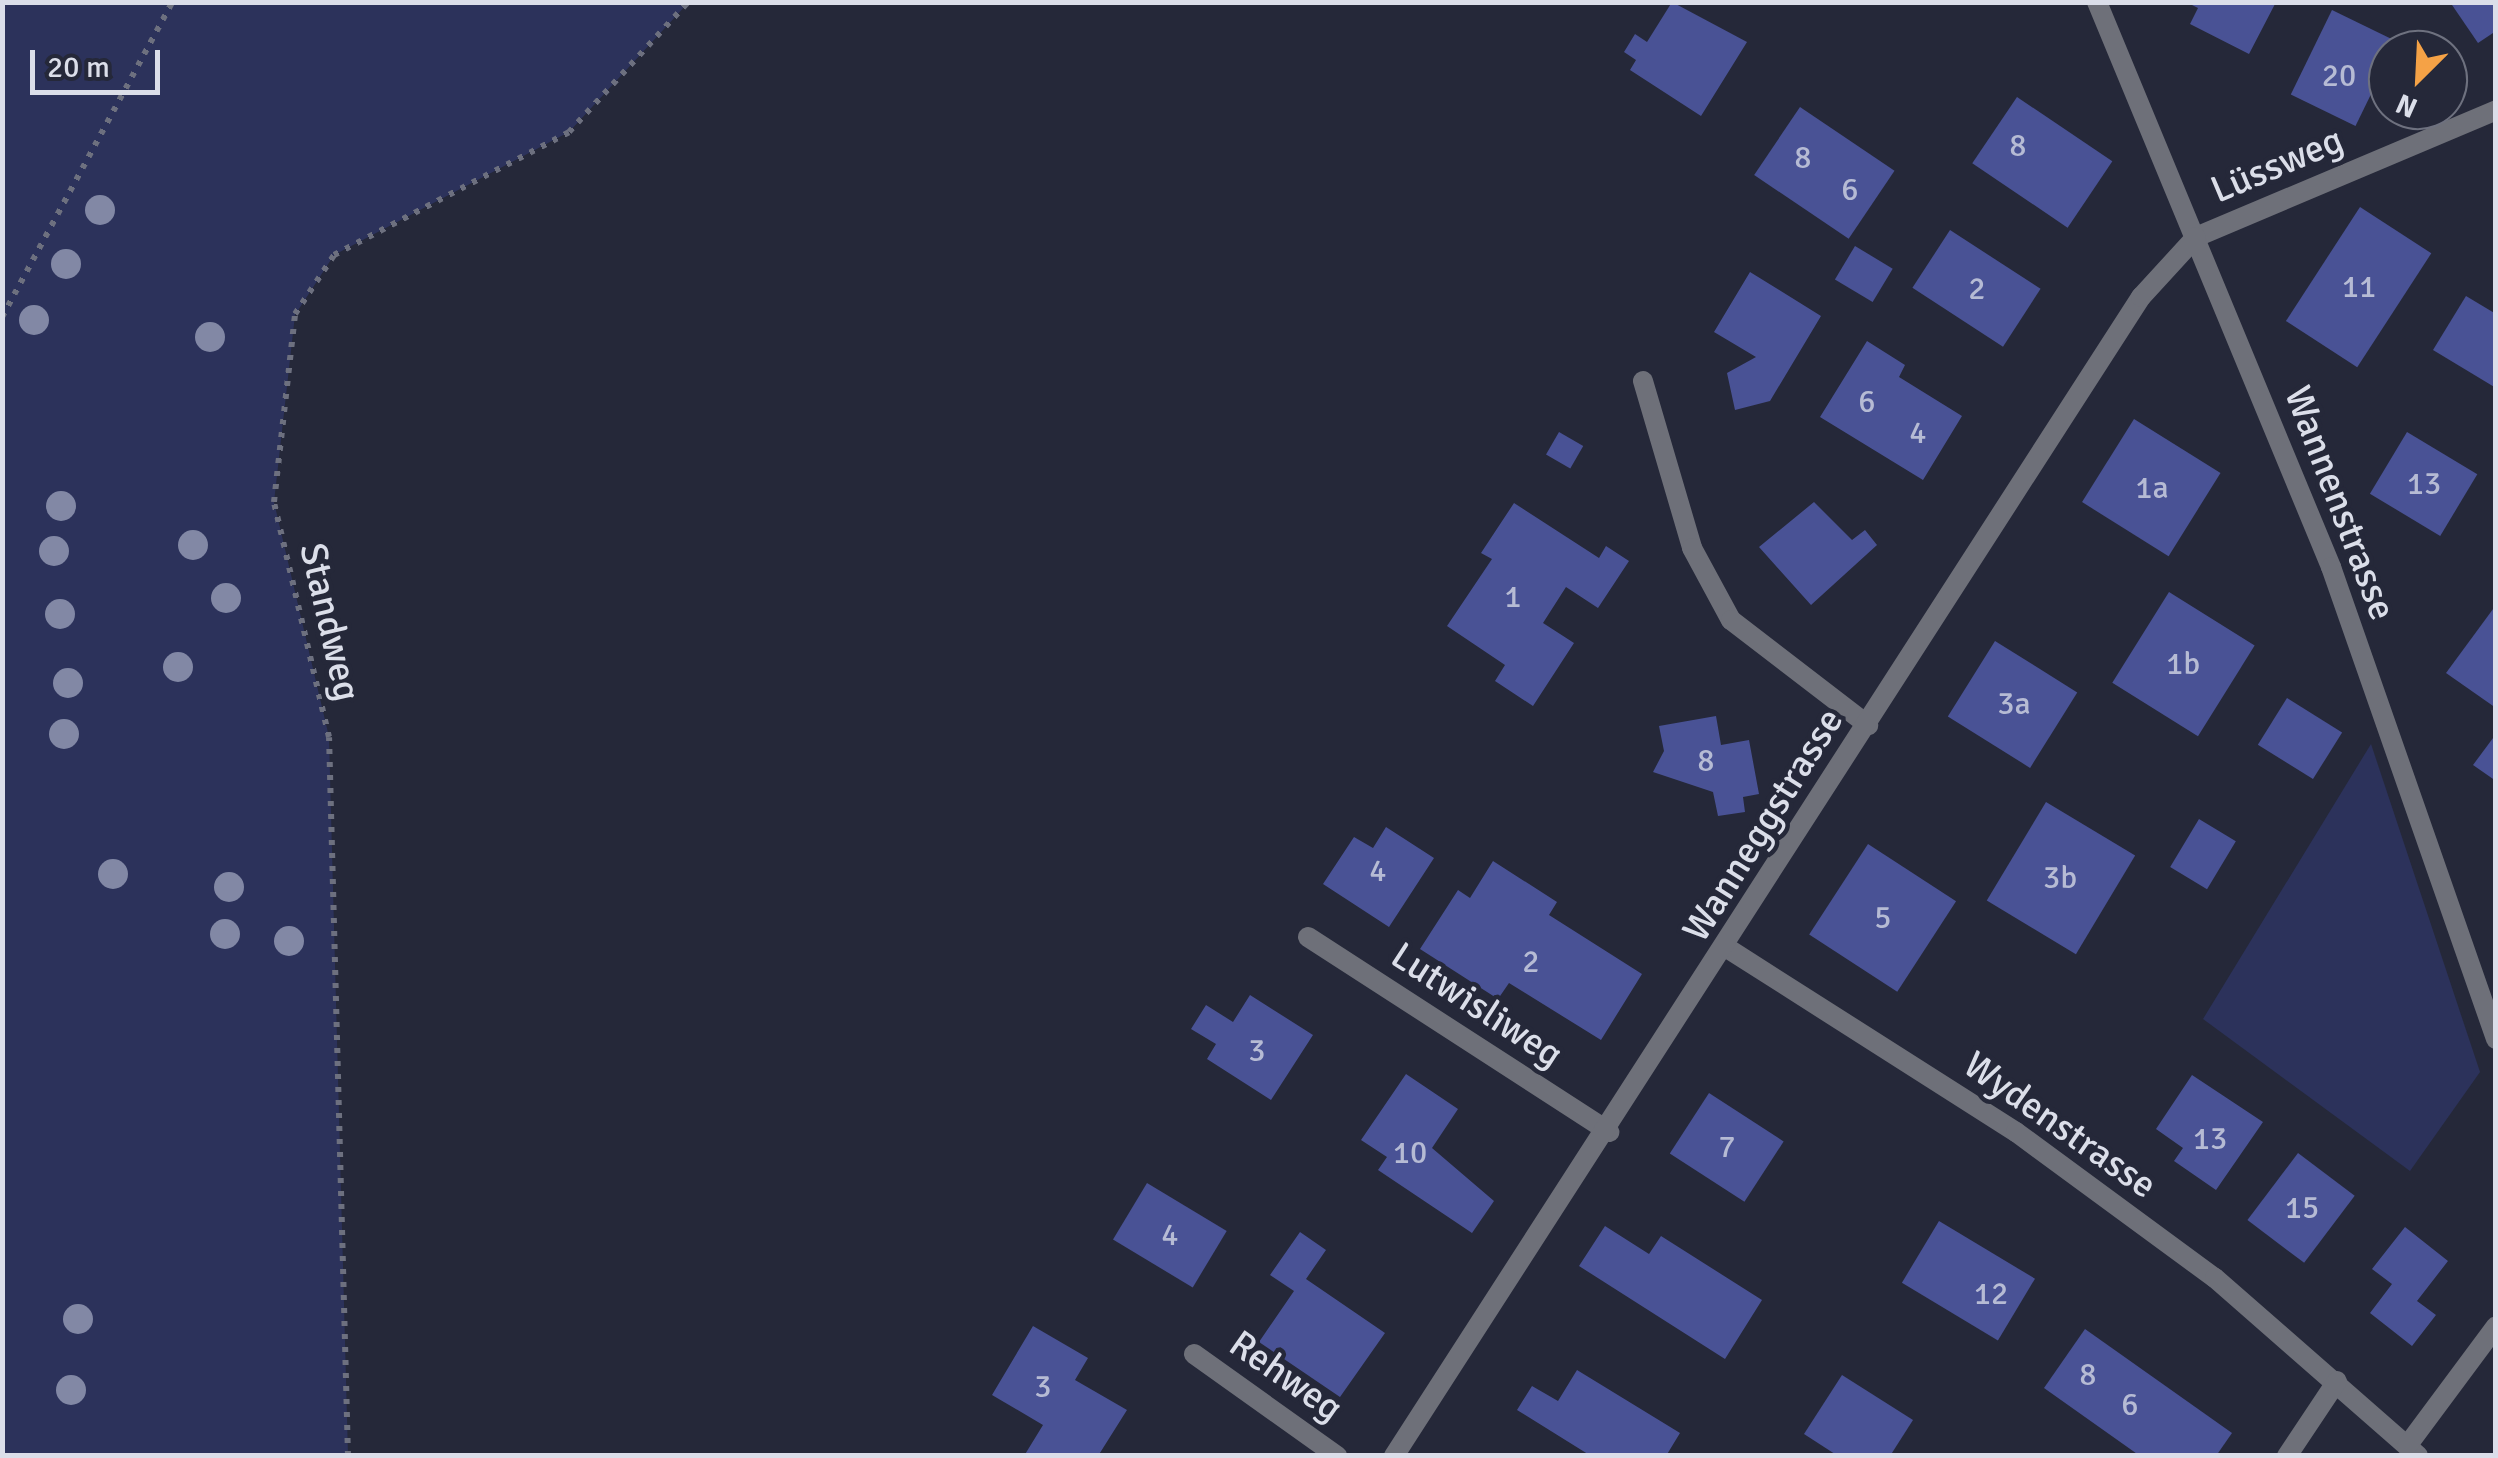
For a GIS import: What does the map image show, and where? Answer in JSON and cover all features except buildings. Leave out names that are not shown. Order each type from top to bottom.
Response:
[{"type":"street","name":"Wannenstrasse","points":[[2096,2],[2331,567],[2496,1039]]},
{"type":"street","name":"Lüssweg","points":[[2196,236],[2496,110]]},
{"type":"street","name":"Wanneggstrasse","points":[[1394,1456],[1728,948],[2140,297],[2196,236]]},
{"type":"street","points":[[1643,381],[1692,548],[1731,620],[1868,725]]},
{"type":"street","name":"Lutwisliweg","points":[[1308,937],[1609,1132]]},
{"type":"street","name":"Wydenstrasse","points":[[1728,948],[2016,1132],[2215,1278],[2337,1381],[2412,1451]]},
{"type":"street","points":[[2412,1451],[2496,1326]]},
{"type":"street","name":"Rehweg","points":[[1194,1354],[1337,1456]]},
{"type":"street","points":[[2287,1456],[2337,1381]]},
{"type":"path","points":[[2,317],[172,2]]},
{"type":"path","name":"Standweg","points":[[348,1456],[329,737],[274,502],[295,314],[334,255],[569,132],[688,2]]},
{"type":"shaded area","points":[[3,2],[688,3],[569,132],[334,255],[295,315],[274,502],[329,737],[348,1455],[3,1455]]},
{"type":"shaded area","points":[[2371,744],[2480,1072],[2410,1171],[2203,1019]]}]
